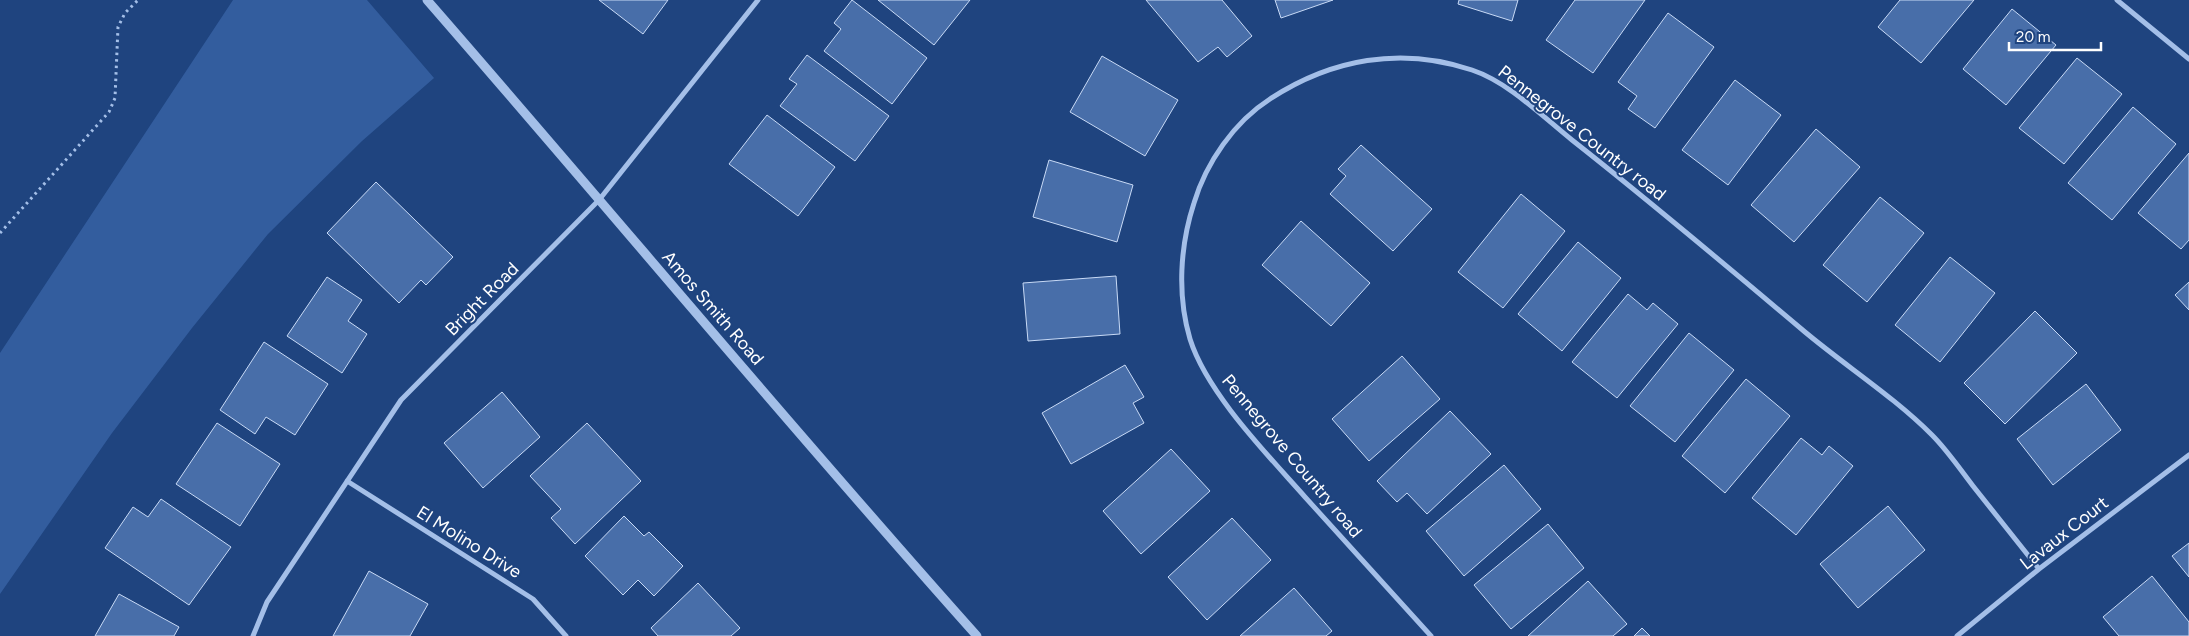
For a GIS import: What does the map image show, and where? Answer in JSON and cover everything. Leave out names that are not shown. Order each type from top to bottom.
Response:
[{"type":"street","name":"Amos Smith Road","points":[[428,0],[977,636]]},
{"type":"street","name":"Bright Road","points":[[253,636],[267,602],[401,400],[599,200],[758,0]]},
{"type":"street","points":[[2117,0],[2189,59]]},
{"type":"street","name":"Pennegrove Country road","points":[[1432,636],[1276,464],[1223,400],[1206,374],[1190,340],[1183,300],[1182,269],[1185,231],[1197,192],[1212,161],[1236,128],[1258,107],[1288,87],[1322,72],[1374,58],[1406,57],[1442,63],[1473,70],[1500,84],[1635,190],[1933,436],[2039,569]]},
{"type":"street","name":"Lavaux Court","points":[[1957,636],[2039,569],[2189,455]]},
{"type":"street","name":"El Molino Drive","points":[[348,481],[533,598],[566,636]]},
{"type":"path","points":[[0,233],[109,112],[115,98],[118,27],[125,13],[138,0]]},
{"type":"shaded area","points":[[233,0],[367,0],[434,78],[362,141],[268,234],[192,328],[112,433],[0,594],[0,353]]},
{"type":"building","points":[[599,0],[668,0],[643,34]]},
{"type":"building","points":[[852,0],[927,58],[892,104],[824,51],[841,29],[834,23]]},
{"type":"building","points":[[878,0],[970,0],[934,45]]},
{"type":"building","points":[[1146,0],[1222,0],[1252,36],[1227,57],[1218,47],[1198,62]]},
{"type":"building","points":[[1275,0],[1333,0],[1281,18]]},
{"type":"building","points":[[1459,0],[1518,0],[1512,21],[1458,4]]},
{"type":"building","points":[[1575,0],[1645,0],[1593,73],[1546,40]]},
{"type":"building","points":[[1900,0],[1974,0],[1921,63],[1878,27]]},
{"type":"building","points":[[2012,9],[2056,45],[2006,105],[1963,69]]},
{"type":"building","points":[[1668,13],[1714,47],[1655,128],[1628,109],[1637,96],[1618,82]]},
{"type":"building","points":[[807,55],[889,116],[855,161],[780,106],[797,84],[789,79]]},
{"type":"building","points":[[1102,56],[1178,100],[1145,156],[1070,112]]},
{"type":"building","points":[[2077,58],[2122,94],[2064,164],[2019,128]]},
{"type":"building","points":[[1735,80],[1781,115],[1728,185],[1682,150]]},
{"type":"building","points":[[2133,107],[2176,144],[2112,220],[2068,183]]},
{"type":"building","points":[[767,115],[835,167],[798,216],[729,164]]},
{"type":"building","points":[[1816,129],[1860,167],[1794,242],[1751,205]]},
{"type":"building","points":[[1361,145],[1432,209],[1393,251],[1330,194],[1346,176],[1338,169]]},
{"type":"building","points":[[2189,153],[2189,240],[2181,249],[2138,213]]},
{"type":"building","points":[[1049,160],[1133,185],[1117,242],[1033,217]]},
{"type":"building","points":[[376,182],[453,257],[426,285],[421,280],[399,303],[327,233]]},
{"type":"building","points":[[1521,194],[1565,231],[1503,308],[1458,272]]},
{"type":"building","points":[[1880,197],[1924,233],[1867,302],[1823,265]]},
{"type":"building","points":[[1301,221],[1370,283],[1331,326],[1262,265]]},
{"type":"building","points":[[1578,242],[1621,278],[1562,351],[1518,314]]},
{"type":"building","points":[[1950,257],[1995,293],[1940,362],[1895,325]]},
{"type":"building","points":[[1116,276],[1120,334],[1028,341],[1023,283]]},
{"type":"building","points":[[327,277],[362,300],[348,321],[367,334],[342,373],[287,336]]},
{"type":"building","points":[[2189,282],[2189,310],[2175,295]]},
{"type":"building","points":[[1628,294],[1647,310],[1653,303],[1678,324],[1617,398],[1572,362]]},
{"type":"building","points":[[2035,311],[2077,353],[2005,424],[1964,383]]},
{"type":"building","points":[[1689,333],[1734,370],[1675,442],[1630,406]]},
{"type":"building","points":[[264,342],[328,384],[295,435],[266,417],[255,434],[220,410]]},
{"type":"building","points":[[1402,356],[1440,399],[1369,461],[1332,419]]},
{"type":"building","points":[[1125,365],[1144,397],[1133,403],[1144,423],[1071,464],[1042,413]]},
{"type":"building","points":[[1746,379],[1790,416],[1725,493],[1682,456]]},
{"type":"building","points":[[2086,384],[2121,430],[2053,485],[2017,439]]},
{"type":"building","points":[[502,392],[540,437],[483,488],[444,443]]},
{"type":"building","points":[[1450,411],[1491,454],[1427,514],[1407,493],[1397,502],[1377,481]]},
{"type":"building","points":[[217,423],[280,464],[240,526],[176,484]]},
{"type":"building","points":[[587,423],[641,481],[575,544],[551,518],[561,509],[530,476]]},
{"type":"building","points":[[1801,438],[1822,455],[1829,446],[1853,466],[1796,535],[1752,498]]},
{"type":"building","points":[[1171,449],[1210,491],[1141,554],[1103,511]]},
{"type":"building","points":[[1504,465],[1541,509],[1464,576],[1426,531]]},
{"type":"building","points":[[161,499],[231,547],[189,605],[105,548],[133,507],[148,517]]},
{"type":"building","points":[[1888,506],[1925,550],[1858,608],[1820,564]]},
{"type":"building","points":[[624,516],[644,536],[649,532],[683,566],[654,596],[638,580],[623,595],[585,556]]},
{"type":"building","points":[[1232,518],[1271,560],[1207,620],[1168,577]]},
{"type":"building","points":[[1548,524],[1584,568],[1511,629],[1474,585]]},
{"type":"building","points":[[2189,543],[2189,577],[2172,556]]},
{"type":"building","points":[[369,571],[428,604],[410,636],[333,636]]},
{"type":"building","points":[[2152,576],[2189,622],[2189,636],[2119,636],[2103,617]]},
{"type":"building","points":[[1588,581],[1627,624],[1613,636],[1528,636]]},
{"type":"building","points":[[698,583],[740,628],[731,636],[658,636],[651,628]]},
{"type":"building","points":[[1294,588],[1332,631],[1326,636],[1240,636]]},
{"type":"building","points":[[119,594],[179,627],[174,636],[95,636]]},
{"type":"building","points":[[1642,628],[1650,636],[1634,636]]}]
